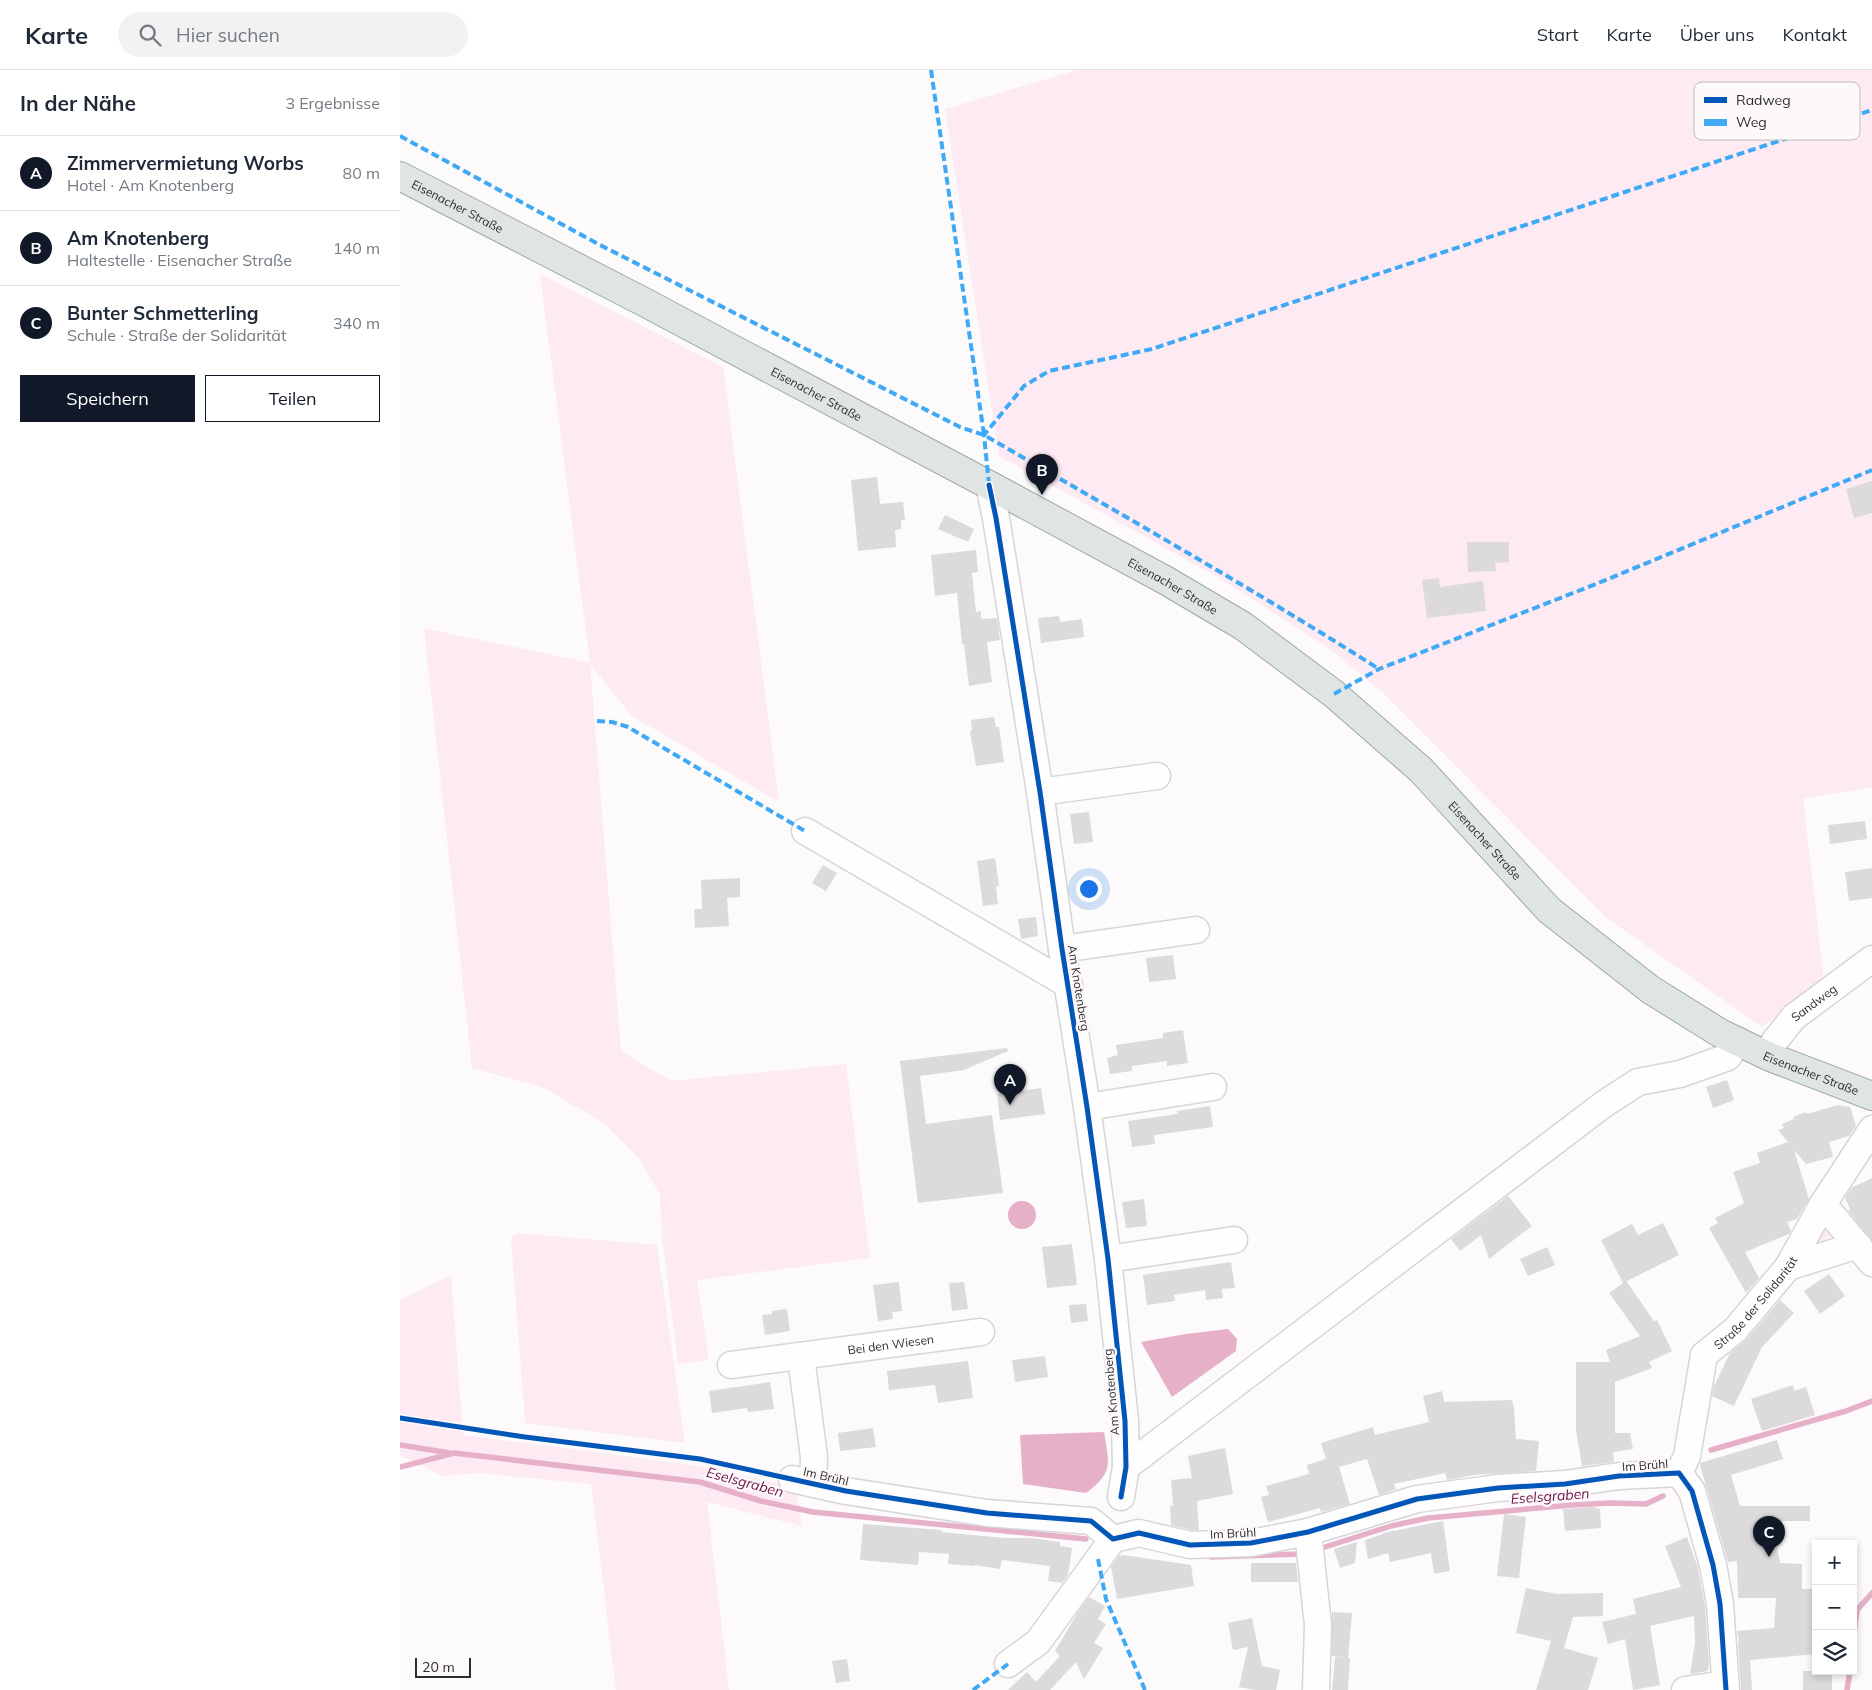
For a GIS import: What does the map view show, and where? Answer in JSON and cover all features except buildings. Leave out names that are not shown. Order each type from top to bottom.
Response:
[{"type":"main road","name":"Eisenacher Straße","points":[[400,176],[989,484],[1165,580],[1244,626],[1334,694],[1421,770],[1549,910],[1651,990],[1720,1033],[1770,1057],[1872,1096]]},
{"type":"street","name":"Am Knotenberg","points":[[989,484],[1040,792],[1108,1259],[1125,1421],[1126,1467],[1121,1497]]},
{"type":"street","points":[[1040,792],[1157,776]]},
{"type":"street","name":"Am Knotenberg","points":[[805,831],[1069,985]]},
{"type":"street","name":"Am Knotenberg","points":[[1062,949],[1196,930]]},
{"type":"street","name":"Sandweg","points":[[1770,1057],[1774,1042],[1794,1017],[1872,959]]},
{"type":"street","points":[[1126,1467],[1604,1104],[1638,1082],[1680,1074],[1728,1057],[1738,1041]]},
{"type":"street","points":[[1087,1107],[1213,1088]]},
{"type":"street","name":"Straße der Solidarität","points":[[1679,1473],[1687,1456],[1704,1355],[1735,1330],[1788,1267],[1823,1204],[1872,1129]]},
{"type":"street","points":[[1823,1204],[1865,1254]]},
{"type":"street","points":[[1108,1259],[1234,1240]]},
{"type":"street","points":[[1788,1267],[1865,1254]]},
{"type":"street","name":"Bei den Wiesen","points":[[731,1365],[981,1332]]},
{"type":"street","name":"Im Brühl","points":[[801,1357],[814,1457],[803,1481],[846,1491],[987,1513],[1091,1521]]},
{"type":"street","points":[[1679,1473],[1692,1491],[1713,1566],[1720,1604],[1726,1687],[1685,1690]]},
{"type":"street","name":"Im Brühl","points":[[1113,1539],[1139,1533],[1190,1545],[1251,1543],[1308,1532],[1417,1499],[1498,1488],[1565,1484],[1619,1476],[1679,1473]]},
{"type":"street","points":[[1008,1664],[1038,1642],[1113,1539],[1091,1521],[1121,1497],[1139,1533]]},
{"type":"street","points":[[1308,1532],[1318,1625],[1316,1690]]},
{"type":"shaded area","points":[[1078,70],[1872,70],[1872,787],[1803,799],[1824,980],[1762,1027],[1608,919],[1383,693],[1330,649],[1216,576],[999,456],[945,109]]},
{"type":"shaded area","points":[[540,274],[723,367],[779,802],[632,716],[590,664],[621,1051],[671,1081],[846,1064],[870,1258],[697,1280],[709,1360],[678,1364],[662,1237],[660,1195],[639,1158],[604,1123],[542,1087],[472,1068],[424,628],[590,663]]},
{"type":"shaded area","points":[[1022,1201],[1032,1205],[1036,1215],[1032,1225],[1022,1229],[1012,1225],[1008,1215],[1012,1205]]},
{"type":"shaded area","points":[[1820,1225],[1828,1226],[1834,1234],[1820,1249],[1813,1244]]},
{"type":"shaded area","points":[[516,1233],[657,1245],[685,1443],[525,1423],[511,1238]]},
{"type":"shaded area","points":[[451,1275],[463,1435],[693,1465],[796,1487],[802,1526],[707,1502],[729,1690],[616,1690],[591,1484],[478,1473],[443,1476],[400,1455],[400,1300]]},
{"type":"shaded area","points":[[1228,1329],[1237,1339],[1236,1351],[1172,1397],[1141,1342]]},
{"type":"shaded area","points":[[1104,1432],[1108,1460],[1107,1467],[1101,1479],[1086,1493],[1023,1484],[1020,1435]]},
{"type":"waterway","name":"Eselsgraben","points":[[1711,1450],[1846,1411],[1872,1401]]},
{"type":"waterway","points":[[400,1445],[450,1453]]},
{"type":"waterway","name":"Eselsgraben","points":[[400,1467],[454,1453],[700,1482],[761,1501],[813,1512],[1086,1539]]},
{"type":"waterway","name":"Eselsgraben","points":[[1322,1548],[1391,1526],[1428,1518],[1572,1505],[1646,1504],[1663,1496]]},
{"type":"waterway","name":"Eselsgraben","points":[[1211,1557],[1300,1554]]},
{"type":"waterway","points":[[1855,1630],[1857,1610],[1872,1593]]},
{"type":"waterway","points":[[1847,1690],[1849,1675]]},
{"type":"marked path","points":[[931,70],[984,435]]},
{"type":"marked path","points":[[1860,114],[1872,110]]},
{"type":"marked path","points":[[400,136],[600,245],[960,427],[984,435],[1232,579],[1379,669]]},
{"type":"marked path","points":[[989,485],[984,435],[1024,386],[1049,371],[1152,349],[1782,140]]},
{"type":"marked path","points":[[1334,694],[1379,669],[1596,584],[1872,470]]},
{"type":"marked path","points":[[597,721],[612,722],[628,727],[805,831]]},
{"type":"marked path","points":[[1098,1559],[1106,1599],[1145,1690]]},
{"type":"marked path","points":[[973,1690],[1008,1664]]},
{"type":"cycle path","points":[[989,485],[1040,792],[1108,1259],[1125,1421],[1126,1467],[1121,1497]]},
{"type":"cycle path","points":[[400,1418],[525,1437],[700,1459],[846,1491],[987,1513],[1091,1521],[1113,1539],[1139,1533],[1190,1545],[1251,1543],[1308,1532],[1417,1499],[1498,1488],[1565,1484],[1619,1476],[1679,1473],[1692,1491],[1713,1565],[1720,1604],[1726,1690]]},
{"type":"place","name":"Am Knotenberg","points":[[1042,495]]},
{"type":"place","name":"Zimmervermietung Worbs","points":[[1010,1105]]},
{"type":"place","name":"Bunter Schmetterling","points":[[1769,1557]]}]
